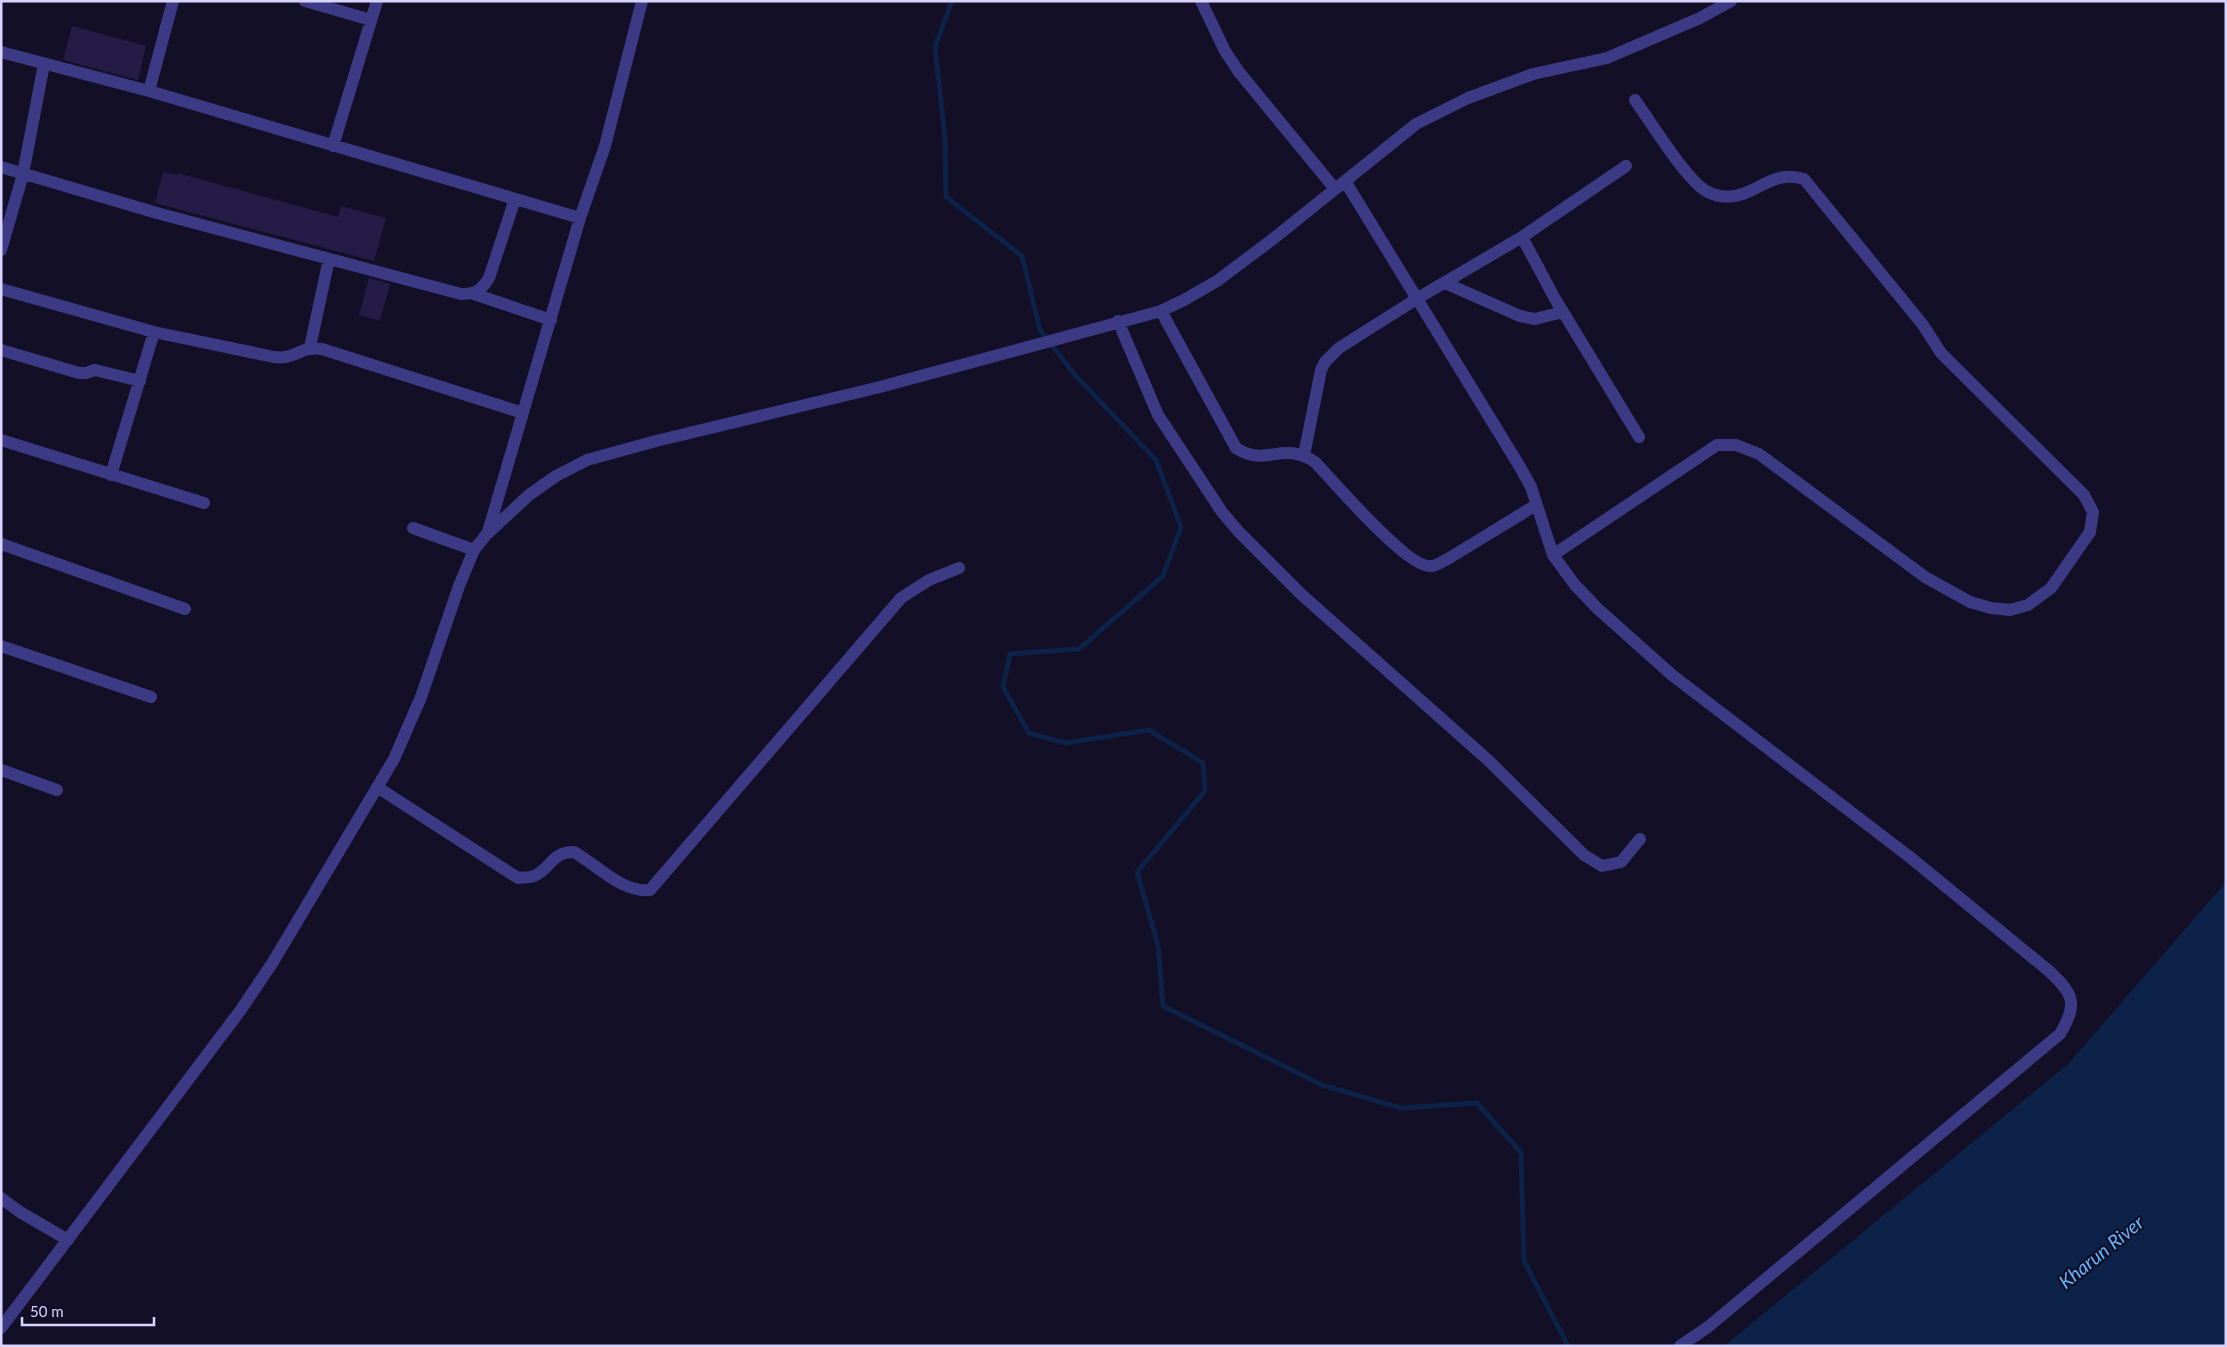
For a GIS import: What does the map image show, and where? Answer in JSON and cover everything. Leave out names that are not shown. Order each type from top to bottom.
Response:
[{"type":"street","points":[[150,92],[173,1]]},
{"type":"street","points":[[305,1],[371,20]]},
{"type":"street","points":[[333,146],[377,1]]},
{"type":"street","points":[[486,536],[580,218],[605,146],[642,1]]},
{"type":"street","points":[[1201,1],[1225,51],[1239,72],[1340,185],[1418,298],[1520,467],[1531,487],[1553,555],[1576,585],[1598,610],[1672,675],[1911,858],[2049,971],[2065,986],[2072,1000],[2070,1018],[2060,1034],[1708,1327],[1680,1346]]},
{"type":"street","points":[[1,1328],[240,1011],[273,962],[394,759],[421,698],[459,586],[474,550],[529,495],[556,476],[587,460],[1021,349],[1118,321],[1161,311],[1216,281],[1273,239],[1416,124],[1468,98],[1533,74],[1607,58],[1700,18],[1731,1]]},
{"type":"street","points":[[1,52],[150,92],[580,218]]},
{"type":"street","points":[[1,250],[23,174],[44,64]]},
{"type":"street","points":[[1553,555],[1717,446],[1736,445],[1759,454],[1925,577],[1970,602],[1992,608],[2010,610],[2028,605],[2051,588],[2090,532],[2093,512],[2084,495],[1942,353],[1923,326],[1804,179],[1791,175],[1778,178],[1739,197],[1721,197],[1705,190],[1677,158],[1635,100]]},
{"type":"street","points":[[1304,455],[1321,370],[1325,362],[1340,348],[1418,298],[1522,237],[1626,166]]},
{"type":"street","points":[[1,167],[157,213],[461,294],[474,294],[550,320]]},
{"type":"street","points":[[474,294],[483,287],[488,278],[515,199]]},
{"type":"street","points":[[1522,237],[1562,312],[1639,437]]},
{"type":"street","points":[[310,347],[330,259]]},
{"type":"street","points":[[1445,283],[1520,316],[1536,319],[1562,312]]},
{"type":"street","points":[[1,289],[154,332],[285,358],[310,347],[322,349],[523,413]]},
{"type":"street","points":[[1161,311],[1236,448],[1246,455],[1259,457],[1282,452],[1304,455],[1315,462],[1390,542],[1420,564],[1431,567],[1536,506]]},
{"type":"street","points":[[1118,321],[1150,400],[1173,439],[1222,512],[1238,531],[1295,588],[1488,760],[1584,855],[1602,866],[1622,862],[1640,840]]},
{"type":"street","points":[[111,475],[154,332]]},
{"type":"street","points":[[1,350],[79,373],[86,374],[95,370],[140,381]]},
{"type":"street","points":[[1,440],[204,503]]},
{"type":"street","points":[[413,528],[474,550]]},
{"type":"street","points":[[1,544],[186,609]]},
{"type":"street","points":[[377,787],[518,878],[532,876],[544,870],[557,855],[574,852],[629,888],[641,891],[650,890],[902,598],[929,580],[959,568]]},
{"type":"street","points":[[1,646],[151,696]]},
{"type":"street","points":[[1,770],[57,790]]},
{"type":"street","points":[[1,1198],[20,1212],[68,1240]]},
{"type":"water","name":"Kharun River","points":[[2226,882],[2226,1346],[1724,1346],[2068,1064]]},
{"type":"building","points":[[72,26],[146,46],[138,80],[63,60]]},
{"type":"building","points":[[163,172],[178,175],[178,173],[338,217],[341,206],[386,218],[374,261],[155,203]]},
{"type":"building","points":[[369,278],[390,284],[380,321],[359,315]]},
{"type":"waterway","points":[[952,1],[935,47],[945,138],[946,197],[1022,256],[1040,330],[1075,375],[1156,460],[1181,527],[1163,576],[1079,649],[1010,654],[1003,687],[1029,733],[1065,743],[1149,730],[1203,763],[1205,791],[1137,872],[1158,945],[1163,1006],[1322,1085],[1401,1108],[1477,1103],[1521,1153],[1524,1261],[1568,1346]]}]
